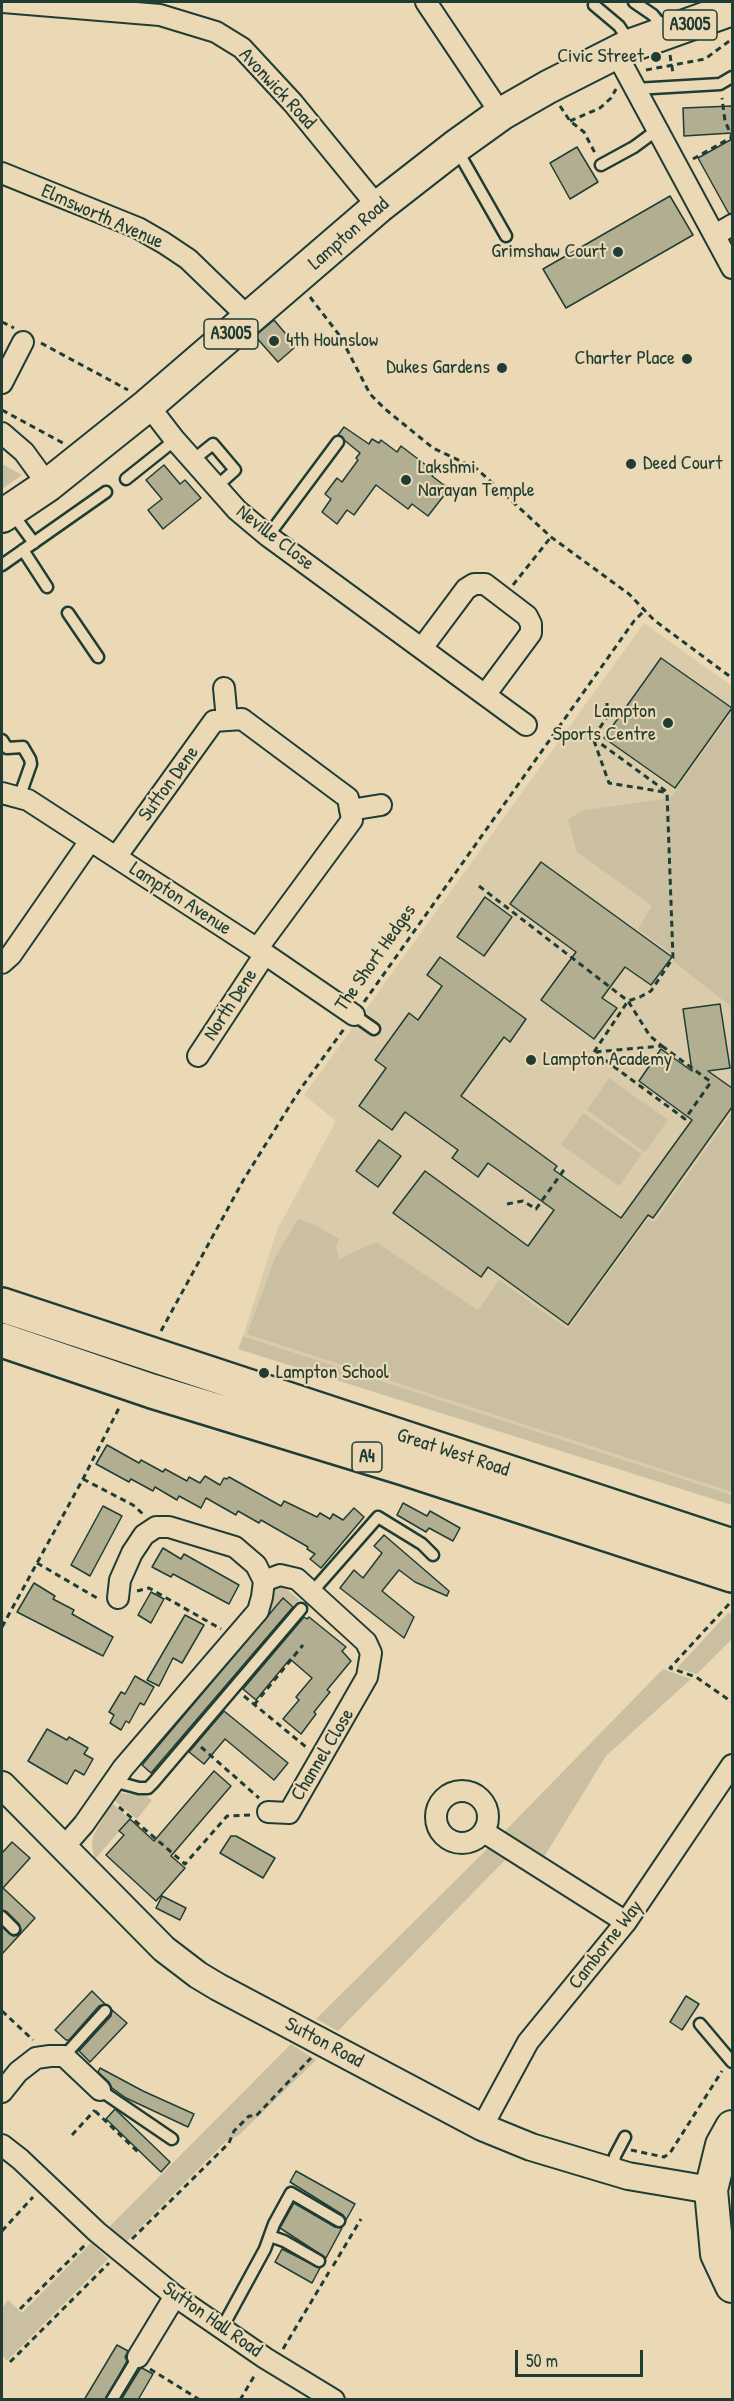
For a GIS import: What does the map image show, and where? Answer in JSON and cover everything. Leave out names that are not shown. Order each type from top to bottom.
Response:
[{"type":"highway","name":"Great West Road","points":[[2,1305],[732,1546]]},
{"type":"highway","name":"Great West Road","points":[[2,1340],[130,1384],[404,1468],[731,1590]]},
{"type":"main road","name":"Lampton Road","points":[[6,513],[48,485],[148,405],[378,207],[501,114],[548,87],[627,66],[665,33],[716,12]]},
{"type":"main road","points":[[729,2140],[711,2190],[717,2254],[732,2286]]},
{"type":"street","name":"Avonwick Road","points":[[3,2],[160,15],[216,32],[242,48],[293,103],[378,207]]},
{"type":"street","points":[[426,2],[501,114]]},
{"type":"street","points":[[627,66],[657,130],[732,267]]},
{"type":"street","name":"Elmsworth Avenue","points":[[2,173],[138,228],[164,243],[188,259],[249,318]]},
{"type":"street","points":[[715,235],[732,225]]},
{"type":"street","points":[[2,383],[26,338]]},
{"type":"street","name":"Neville Close","points":[[148,405],[175,440],[237,510],[268,536],[526,725]]},
{"type":"street","points":[[2,433],[24,452],[48,485]]},
{"type":"street","points":[[422,648],[466,589],[474,584],[485,584],[527,616],[531,624],[531,633],[485,695]]},
{"type":"street","points":[[224,688],[227,720],[242,719],[348,798],[352,820],[261,952]]},
{"type":"street","name":"Sutton Dene","points":[[116,857],[214,721],[227,720]]},
{"type":"street","name":"Lampton Avenue","points":[[10,795],[28,800],[354,1015]]},
{"type":"street","points":[[350,810],[381,805]]},
{"type":"street","points":[[2,963],[10,955],[90,841]]},
{"type":"street","name":"North Dene","points":[[198,1056],[261,952]]},
{"type":"street","points":[[63,1848],[258,1611],[264,1581],[256,1565],[235,1547],[169,1527],[156,1527],[144,1535],[132,1552],[120,1580],[118,1598]]},
{"type":"street","name":"Channel Close","points":[[264,1581],[280,1575],[288,1575],[297,1579],[366,1642],[371,1653],[367,1677],[355,1701],[289,1813],[268,1812]]},
{"type":"street","name":"Camborne Way","points":[[482,2127],[528,2042],[626,1922],[732,1765]]},
{"type":"street","name":"Sutton Road","points":[[5,1797],[63,1848],[164,1949],[198,1975],[482,2127],[531,2147],[628,2176],[711,2190]]},
{"type":"street","points":[[484,1832],[626,1922]]},
{"type":"street","points":[[2,2092],[18,2072],[36,2058],[57,2056],[104,2092]]},
{"type":"street","name":"Sutton Hall Road","points":[[2,2145],[97,2232],[175,2296],[333,2399]]},
{"type":"street","points":[[138,2357],[175,2296]]},
{"type":"lane","points":[[634,2],[653,15],[665,33]]},
{"type":"lane","points":[[594,5],[619,26],[627,66],[674,87],[720,84],[732,76]]},
{"type":"lane","points":[[601,165],[657,130]]},
{"type":"lane","points":[[455,147],[506,236]]},
{"type":"lane","points":[[126,479],[175,440]]},
{"type":"lane","points":[[268,536],[338,442]]},
{"type":"lane","points":[[2,565],[106,492]]},
{"type":"lane","points":[[6,513],[34,543]]},
{"type":"lane","points":[[22,550],[47,587]]},
{"type":"lane","points":[[68,613],[98,657]]},
{"type":"lane","points":[[2,740],[7,748],[23,747],[31,764],[10,795]]},
{"type":"lane","points":[[354,1015],[374,1029]]},
{"type":"lane","points":[[312,1592],[378,1517],[422,1545],[433,1555]]},
{"type":"lane","points":[[112,1790],[148,1788],[301,1609]]},
{"type":"lane","points":[[2,1917],[14,1929]]},
{"type":"lane","points":[[57,2056],[105,2011]]},
{"type":"lane","points":[[700,2024],[731,2060]]},
{"type":"lane","points":[[104,2092],[172,2139]]},
{"type":"lane","points":[[614,2172],[615,2156],[622,2142]]},
{"type":"lane","points":[[222,2328],[265,2249],[291,2193],[339,2221]]},
{"type":"lane","points":[[270,2236],[284,2241],[319,2261]]},
{"type":"lane","points":[[112,2400],[138,2357]]},
{"type":"path","points":[[665,33],[674,87]]},
{"type":"path","points":[[570,121],[600,108],[611,98],[627,66],[646,70],[705,59],[732,39]]},
{"type":"path","points":[[678,168],[732,137],[725,121],[720,84]]},
{"type":"path","points":[[548,87],[570,121],[584,132],[601,165]]},
{"type":"path","points":[[297,279],[340,336],[370,394],[417,437],[433,448],[477,469],[551,537],[629,594],[644,611],[732,678]]},
{"type":"path","points":[[2,322],[26,338],[134,393],[148,405]]},
{"type":"path","points":[[2,410],[85,455]]},
{"type":"path","points":[[503,598],[551,537]]},
{"type":"path","name":"The Short Hedges","points":[[158,1339],[250,1169],[299,1090],[634,621],[644,611]]},
{"type":"path","points":[[593,738],[607,717],[607,703]]},
{"type":"path","points":[[593,738],[667,792]]},
{"type":"path","points":[[593,738],[609,783],[667,792]]},
{"type":"path","points":[[594,1052],[628,1001],[651,991],[673,958],[667,792]]},
{"type":"path","points":[[479,886],[628,1001],[650,1035],[711,1082],[685,1119],[594,1052]]},
{"type":"path","points":[[532,937],[537,930]]},
{"type":"path","points":[[594,1052],[662,1046]]},
{"type":"path","points":[[507,1204],[523,1201],[536,1209],[566,1167]]},
{"type":"path","points":[[2,1627],[124,1399]]},
{"type":"path","points":[[83,1479],[133,1505],[156,1527]]},
{"type":"path","points":[[37,1563],[97,1598],[118,1598],[149,1587],[235,1637]]},
{"type":"path","points":[[731,1590],[670,1668],[696,1677],[732,1702]]},
{"type":"path","points":[[254,1705],[303,1645]]},
{"type":"path","points":[[234,1688],[306,1747]]},
{"type":"path","points":[[190,1738],[255,1793],[268,1812]]},
{"type":"path","name":"Channel Close","points":[[112,1790],[185,1864],[227,1816],[243,1817],[268,1812]]},
{"type":"path","points":[[2,2011],[57,2056]]},
{"type":"path","points":[[10,2362],[229,2143],[234,2131],[249,2116],[256,2116],[306,2066],[322,2042]]},
{"type":"path","points":[[622,2142],[664,2157],[670,2153],[731,2060]]},
{"type":"path","points":[[72,2135],[94,2111],[104,2092]]},
{"type":"path","points":[[94,2111],[140,2154]]},
{"type":"path","points":[[2,2231],[46,2183]]},
{"type":"path","points":[[240,2400],[270,2360],[361,2219]]},
{"type":"path","points":[[20,2309],[97,2232]]},
{"type":"path","points":[[138,2357],[154,2372],[200,2400]]},
{"type":"shaded area","points":[[2,464],[22,475],[2,489]]},
{"type":"shaded area","name":"Lampton Academy","points":[[644,623],[732,686],[732,1495],[243,1336],[277,1230],[336,1121],[304,1095]]},
{"type":"shaded area","points":[[732,712],[732,1023],[729,1005],[673,961],[676,957],[638,929],[652,906],[577,852],[568,819],[585,810],[670,798]]},
{"type":"shaded area","points":[[609,1078],[668,1120],[645,1152],[587,1110]]},
{"type":"shaded area","points":[[583,1113],[642,1154],[619,1186],[561,1145]]},
{"type":"shaded area","points":[[732,1113],[732,1492],[247,1334],[275,1258],[298,1219],[315,1225],[339,1239],[336,1247],[339,1259],[376,1242],[478,1310],[499,1280],[568,1329],[648,1219],[654,1222]]},
{"type":"shaded area","points":[[243,1336],[732,1495],[732,1505],[238,1349]]},
{"type":"shaded area","points":[[281,1587],[300,1600],[294,1607],[283,1599],[270,1614],[272,1592]]},
{"type":"shaded area","points":[[728,1613],[732,1614],[732,1639],[697,1674],[677,1668]]},
{"type":"shaded area","points":[[663,1669],[691,1679],[606,1756],[544,1857],[504,1832]]},
{"type":"shaded area","points":[[119,1793],[146,1796],[152,1800],[137,1819],[114,1800]]},
{"type":"shaded area","points":[[112,1803],[130,1819],[95,1859],[92,1847],[93,1836]]},
{"type":"shaded area","points":[[490,1846],[506,1859],[338,2031],[316,2019]]},
{"type":"shaded area","points":[[291,2044],[316,2060],[239,2135],[225,2142],[126,2242],[109,2227]]},
{"type":"shaded area","points":[[91,2243],[108,2259],[7,2361],[2,2355],[2,2308],[8,2300],[22,2313]]},
{"type":"building","points":[[732,106],[732,133],[684,136],[683,108]]},
{"type":"building","points":[[732,139],[732,213],[729,214],[698,158]]},
{"type":"building","points":[[577,147],[598,182],[570,199],[550,163]]},
{"type":"building","name":"Grimshaw Court","points":[[670,196],[693,235],[566,308],[543,269]]},
{"type":"building","name":"4th Hounslow","points":[[274,320],[291,340],[289,341],[294,348],[278,362],[255,336]]},
{"type":"building","name":"Lakshmi Narayan Temple","points":[[344,427],[369,444],[372,439],[379,443],[381,440],[397,452],[401,446],[435,472],[432,476],[449,489],[428,516],[412,504],[408,509],[376,485],[354,515],[347,510],[337,524],[322,512],[331,499],[325,494],[337,478],[342,482],[358,460],[356,458],[360,453],[338,435]]},
{"type":"building","points":[[164,465],[180,484],[185,480],[201,498],[163,529],[148,510],[162,499],[146,480]]},
{"type":"building","name":"Lampton Sports Centre","points":[[661,658],[732,708],[675,788],[604,738]]},
{"type":"building","points":[[541,862],[672,957],[651,985],[625,967],[602,998],[617,1008],[594,1039],[541,1000],[576,952],[510,904]]},
{"type":"building","points":[[485,897],[512,917],[484,956],[457,937]]},
{"type":"building","points":[[440,957],[526,1019],[510,1042],[504,1037],[461,1096],[557,1166],[554,1170],[621,1218],[692,1120],[639,1081],[661,1049],[692,1071],[683,1009],[720,1004],[730,1068],[708,1071],[732,1088],[732,1107],[653,1218],[648,1215],[568,1325],[488,1267],[481,1277],[393,1213],[425,1171],[528,1246],[554,1210],[488,1163],[478,1177],[452,1158],[458,1150],[405,1112],[392,1130],[359,1106],[386,1068],[375,1060],[409,1013],[418,1020],[442,986],[427,975]]},
{"type":"building","points":[[379,1140],[401,1156],[378,1187],[356,1171]]},
{"type":"building","points":[[107,1445],[139,1463],[141,1460],[163,1472],[165,1469],[187,1481],[189,1477],[200,1483],[205,1476],[220,1485],[224,1478],[229,1477],[281,1506],[284,1501],[317,1517],[320,1513],[330,1519],[333,1514],[343,1520],[354,1508],[364,1517],[321,1568],[310,1559],[315,1554],[307,1549],[308,1547],[261,1520],[259,1523],[238,1511],[236,1515],[206,1498],[201,1508],[179,1496],[177,1500],[155,1487],[153,1491],[131,1479],[129,1482],[96,1464]]},
{"type":"building","points":[[403,1503],[427,1516],[430,1511],[460,1528],[453,1541],[429,1528],[426,1532],[397,1515]]},
{"type":"building","points":[[103,1506],[122,1516],[90,1576],[71,1565]]},
{"type":"building","points":[[384,1535],[449,1591],[447,1596],[415,1582],[399,1570],[382,1591],[414,1617],[404,1638],[340,1588],[354,1570],[363,1578],[382,1553],[374,1546]]},
{"type":"building","points":[[163,1548],[181,1559],[184,1554],[239,1585],[229,1604],[173,1574],[171,1577],[152,1567]]},
{"type":"building","points":[[34,1583],[55,1596],[53,1599],[74,1610],[72,1614],[113,1637],[103,1656],[17,1612]]},
{"type":"building","points":[[151,1592],[164,1599],[151,1623],[138,1615]]},
{"type":"building","points":[[283,1598],[293,1607],[151,1773],[142,1765]]},
{"type":"building","points":[[185,1615],[204,1625],[182,1663],[173,1658],[159,1686],[147,1680]]},
{"type":"building","points":[[304,1617],[307,1619],[309,1617],[346,1647],[342,1651],[351,1661],[327,1690],[330,1692],[314,1712],[316,1714],[301,1734],[283,1719],[299,1700],[296,1697],[312,1678],[290,1659],[256,1700],[243,1689]]},
{"type":"building","points":[[135,1676],[154,1687],[144,1705],[140,1703],[129,1723],[126,1721],[121,1730],[110,1723],[114,1715],[109,1712],[121,1692],[125,1694]]},
{"type":"building","points":[[224,1711],[288,1763],[274,1780],[225,1739],[204,1764],[189,1752]]},
{"type":"building","points":[[47,1729],[67,1740],[69,1737],[88,1748],[84,1754],[93,1759],[84,1775],[75,1770],[67,1784],[28,1761]]},
{"type":"building","points":[[214,1771],[231,1786],[171,1856],[185,1868],[156,1901],[106,1855],[124,1835],[119,1831],[130,1819],[154,1841]]},
{"type":"building","points":[[231,1836],[236,1836],[275,1858],[263,1878],[220,1853]]},
{"type":"building","points":[[12,1842],[30,1858],[3,1888],[35,1918],[2,1954],[2,1927],[13,1936],[19,1935],[21,1930],[19,1924],[2,1910],[2,1853]]},
{"type":"building","points":[[162,1896],[186,1908],[180,1920],[156,1908]]},
{"type":"building","points":[[92,1991],[105,2004],[99,2006],[69,2040],[66,2040],[55,2030]]},
{"type":"building","points":[[686,1996],[699,2004],[682,2030],[670,2022]]},
{"type":"building","points":[[112,2010],[127,2023],[90,2062],[79,2051],[111,2016]]},
{"type":"building","points":[[100,2068],[194,2114],[188,2127],[126,2098],[112,2088],[98,2072]]},
{"type":"building","points":[[115,2109],[170,2162],[161,2172],[106,2119]]},
{"type":"building","points":[[296,2171],[355,2204],[346,2220],[343,2215],[290,2182]]},
{"type":"building","points":[[294,2203],[335,2227],[342,2228],[326,2258],[280,2228]]},
{"type":"building","points":[[282,2249],[320,2268],[312,2283],[275,2262]]},
{"type":"building","points":[[117,2345],[128,2351],[125,2357],[127,2361],[105,2400],[84,2400]]},
{"type":"building","points":[[140,2369],[153,2374],[138,2400],[121,2400]]},
{"type":"place","name":"Civic Street","points":[[656,57]]},
{"type":"place","name":"Grimshaw Court","points":[[618,252]]},
{"type":"place","name":"4th Hounslow","points":[[274,341]]},
{"type":"place","name":"Charter Place","points":[[687,359]]},
{"type":"place","name":"Dukes Gardens","points":[[502,368]]},
{"type":"place","name":"Deed Court","points":[[631,464]]},
{"type":"place","name":"Lakshmi Narayan Temple","points":[[406,480]]},
{"type":"place","name":"Lampton Sports Centre","points":[[668,723]]},
{"type":"place","name":"Lampton Academy","points":[[531,1060]]},
{"type":"place","name":"Lampton School","points":[[264,1373]]}]
